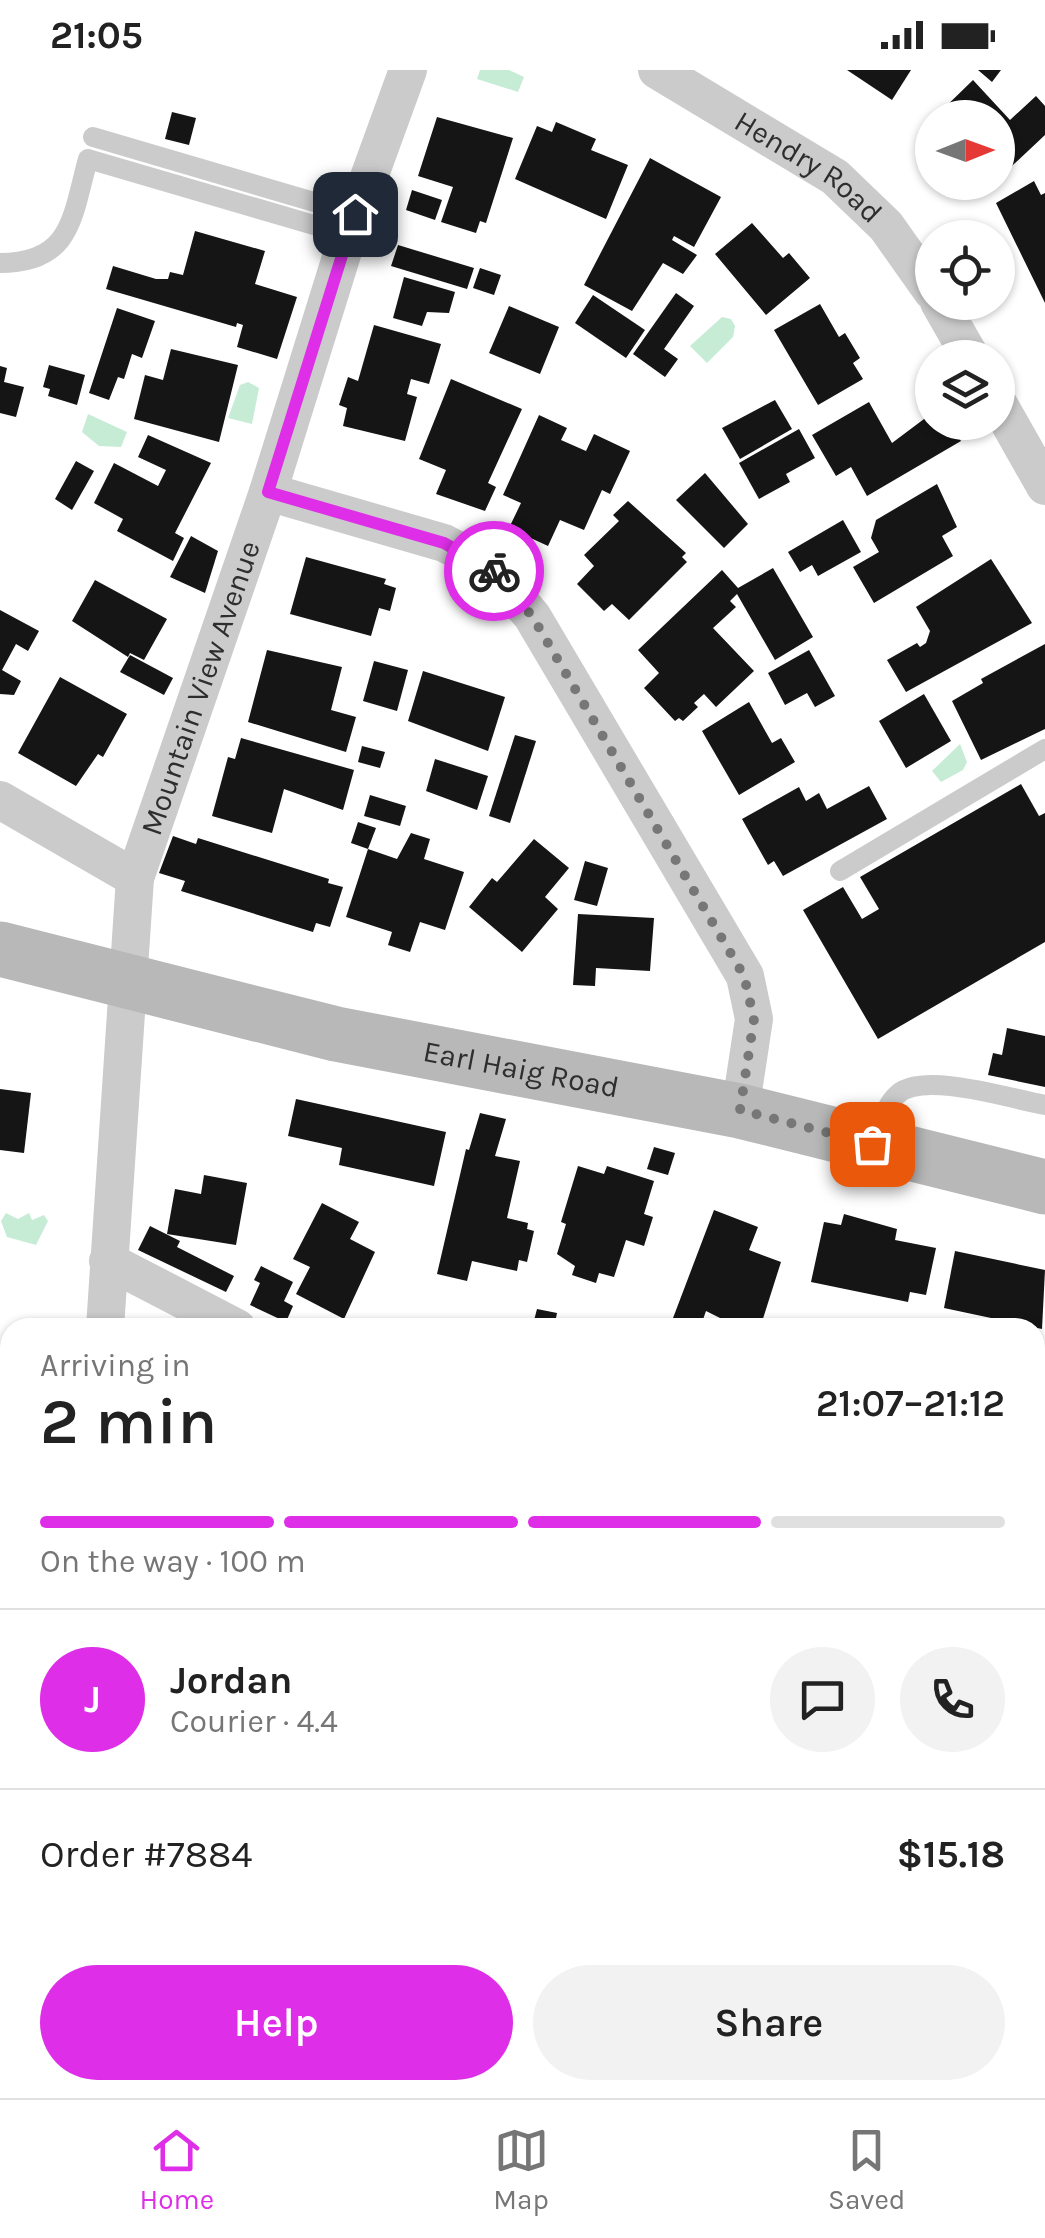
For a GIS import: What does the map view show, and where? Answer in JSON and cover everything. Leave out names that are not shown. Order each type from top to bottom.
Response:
[{"type":"street","name":"Mountain View Avenue","points":[[105,1318],[134,878],[268,492],[351,224],[408,70]]},
{"type":"street","name":"Hendry Road","points":[[657,70],[835,177],[886,226],[915,268]]},
{"type":"street","points":[[1015,434],[1045,486]]},
{"type":"street","points":[[268,492],[456,548],[490,567],[532,616],[744,976],[754,1019],[740,1110]]},
{"type":"street","points":[[0,800],[134,878]]},
{"type":"street","name":"Earl Haig Road","points":[[0,950],[336,1034],[740,1110],[1045,1187]]},
{"type":"street","points":[[108,1262],[217,1318]]},
{"type":"lane","points":[[93,137],[351,224]]},
{"type":"lane","points":[[0,263],[37,259],[52,252],[73,215],[88,159],[351,224]]},
{"type":"lane","points":[[840,872],[1045,749]]},
{"type":"lane","points":[[872,1144],[893,1097],[908,1086],[939,1085],[1045,1105]]},
{"type":"shaded area","points":[[480,70],[509,70],[524,77],[518,92],[477,79]]},
{"type":"shaded area","points":[[722,317],[731,319],[735,326],[733,337],[707,363],[690,346]]},
{"type":"shaded area","points":[[248,382],[259,388],[252,424],[228,418],[240,385]]},
{"type":"shaded area","points":[[88,414],[127,432],[121,447],[99,446],[82,432]]},
{"type":"shaded area","points":[[960,744],[967,762],[963,770],[941,782],[932,771]]},
{"type":"shaded area","points":[[6,1213],[18,1219],[29,1213],[32,1220],[44,1215],[48,1221],[36,1245],[7,1237],[1,1221]]},
{"type":"building","points":[[847,70],[911,70],[892,100]]},
{"type":"building","points":[[978,70],[1001,70],[992,82]]},
{"type":"building","points":[[973,80],[992,100],[952,100]]},
{"type":"building","points":[[1036,96],[1045,106],[1045,135],[1015,163],[1015,115]]},
{"type":"building","points":[[172,112],[196,118],[189,145],[165,139]]},
{"type":"building","points":[[437,117],[513,138],[486,223],[480,221],[476,233],[441,222],[453,187],[418,176]]},
{"type":"building","points":[[556,122],[596,139],[591,150],[628,165],[606,219],[515,179],[537,126],[552,132]]},
{"type":"building","points":[[650,158],[721,197],[694,247],[674,236],[672,240],[697,255],[683,274],[663,263],[632,311],[584,285]]},
{"type":"building","points":[[1034,181],[1041,195],[1045,193],[1045,303],[1015,242],[1015,220],[1004,220],[996,203],[1015,200],[1015,192]]},
{"type":"building","points":[[412,190],[442,200],[435,220],[406,210]]},
{"type":"building","points":[[752,223],[783,258],[789,253],[810,278],[766,315],[715,254]]},
{"type":"building","points":[[195,231],[265,251],[255,284],[297,297],[277,359],[237,347],[243,325],[237,323],[236,327],[106,289],[113,266],[156,279],[168,279],[170,272],[183,275]]},
{"type":"building","points":[[398,245],[474,268],[467,289],[391,266]]},
{"type":"building","points":[[480,268],[501,275],[494,295],[473,288]]},
{"type":"building","points":[[404,277],[455,292],[449,313],[427,312],[422,326],[393,318]]},
{"type":"building","points":[[676,293],[694,306],[664,349],[678,359],[665,377],[633,354]]},
{"type":"building","points":[[593,295],[645,330],[626,358],[575,323]]},
{"type":"building","points":[[820,304],[839,337],[845,333],[860,358],[853,363],[863,379],[818,405],[774,330]]},
{"type":"building","points":[[509,306],[559,327],[540,374],[489,353]]},
{"type":"building","points":[[117,308],[155,321],[142,358],[132,354],[124,379],[118,377],[109,400],[89,393]]},
{"type":"building","points":[[374,325],[441,344],[429,384],[411,379],[407,394],[417,397],[405,441],[343,426],[347,408],[339,405],[348,377],[358,381]]},
{"type":"building","points":[[171,349],[238,365],[219,442],[134,419],[145,375],[163,380]]},
{"type":"building","points":[[49,365],[85,375],[77,405],[48,396],[50,389],[43,387]]},
{"type":"building","points":[[0,366],[7,368],[4,382],[24,387],[16,417],[0,413]]},
{"type":"building","points":[[451,379],[522,409],[488,483],[496,487],[485,511],[436,494],[446,470],[419,459]]},
{"type":"building","points":[[775,400],[792,429],[740,459],[722,428]]},
{"type":"building","points":[[869,402],[892,443],[915,426],[915,440],[961,441],[867,496],[851,467],[836,476],[812,435]]},
{"type":"building","points":[[539,415],[567,428],[561,440],[586,451],[594,434],[630,451],[610,494],[602,490],[584,530],[560,520],[548,546],[509,528],[521,503],[503,495]]},
{"type":"building","points":[[799,429],[815,458],[786,474],[790,482],[759,499],[739,463]]},
{"type":"building","points":[[148,435],[211,463],[175,533],[184,538],[173,561],[117,531],[123,519],[94,503],[114,463],[158,486],[166,470],[138,457]]},
{"type":"building","points":[[76,461],[94,471],[72,510],[55,499]]},
{"type":"building","points":[[705,473],[748,524],[724,548],[676,500]]},
{"type":"building","points":[[937,484],[957,527],[942,536],[953,556],[874,603],[853,567],[879,552],[871,538],[876,520]]},
{"type":"building","points":[[628,501],[686,553],[682,557],[687,562],[629,620],[612,604],[604,611],[577,584],[594,566],[584,555],[619,521],[613,515]]},
{"type":"building","points":[[843,520],[861,552],[818,576],[812,565],[800,572],[788,552]]},
{"type":"building","points":[[191,536],[218,551],[205,593],[170,577]]},
{"type":"building","points":[[306,557],[386,579],[384,584],[396,588],[390,611],[379,608],[371,636],[290,614]]},
{"type":"building","points":[[991,559],[1032,623],[906,692],[887,660],[917,643],[920,647],[926,643],[930,631],[916,607]]},
{"type":"building","points":[[773,568],[813,637],[775,660],[737,594],[730,601],[736,607],[713,628],[754,671],[716,707],[704,694],[694,703],[698,707],[683,721],[675,721],[644,688],[659,673],[638,650],[722,570],[738,588]]},
{"type":"building","points":[[95,580],[167,619],[144,660],[130,653],[128,657],[72,621]]},
{"type":"building","points":[[0,610],[39,631],[28,651],[16,644],[2,670],[21,681],[14,695],[0,694]]},
{"type":"building","points":[[1045,644],[1045,729],[981,760],[952,701],[983,683],[981,679]]},
{"type":"building","points":[[267,650],[342,667],[331,710],[356,717],[346,752],[248,722]]},
{"type":"building","points":[[809,650],[835,696],[815,707],[807,693],[785,705],[768,673]]},
{"type":"building","points":[[130,655],[173,678],[164,695],[120,672]]},
{"type":"building","points":[[374,661],[408,670],[397,711],[363,701]]},
{"type":"building","points":[[423,671],[505,697],[488,751],[408,721]]},
{"type":"building","points":[[60,677],[127,714],[103,757],[98,754],[76,786],[18,753]]},
{"type":"building","points":[[924,694],[951,741],[906,768],[879,721]]},
{"type":"building","points":[[749,702],[772,743],[781,738],[795,762],[739,795],[702,731]]},
{"type":"building","points":[[515,735],[536,741],[510,823],[489,816]]},
{"type":"building","points":[[241,738],[354,770],[343,810],[284,789],[272,833],[212,816],[228,757],[235,759]]},
{"type":"building","points":[[362,746],[385,752],[380,768],[358,762]]},
{"type":"building","points":[[435,759],[488,776],[477,810],[426,791]]},
{"type":"building","points":[[1021,784],[1039,816],[1045,813],[1045,942],[878,1039],[803,910],[843,887],[862,919],[879,909],[860,877]]},
{"type":"building","points":[[869,786],[887,819],[783,876],[774,861],[768,865],[742,819],[799,787],[806,801],[819,793],[827,809]]},
{"type":"building","points":[[370,795],[406,806],[400,826],[364,816]]},
{"type":"building","points":[[358,822],[376,828],[368,849],[351,843]]},
{"type":"building","points":[[411,833],[430,839],[424,859],[464,872],[445,930],[420,922],[410,952],[388,945],[392,932],[346,917],[368,849],[397,859]]},
{"type":"building","points":[[173,836],[196,844],[198,838],[329,879],[328,883],[343,887],[330,927],[316,923],[313,932],[181,891],[185,881],[159,873]]},
{"type":"building","points":[[534,839],[569,868],[545,897],[558,909],[522,952],[469,907],[492,878],[497,882]]},
{"type":"building","points":[[585,861],[608,868],[597,906],[574,900]]},
{"type":"building","points":[[578,914],[654,918],[650,971],[596,968],[595,986],[573,985]]},
{"type":"building","points":[[1007,1028],[1045,1036],[1045,1087],[988,1075],[993,1053],[1002,1055]]},
{"type":"building","points":[[0,1089],[31,1093],[24,1153],[0,1150]]},
{"type":"building","points":[[296,1099],[446,1132],[434,1186],[339,1165],[342,1148],[288,1136]]},
{"type":"building","points":[[480,1113],[506,1119],[495,1156],[520,1161],[507,1218],[528,1223],[527,1229],[534,1231],[527,1262],[519,1260],[517,1271],[472,1261],[467,1281],[437,1274],[466,1149],[469,1150]]},
{"type":"building","points":[[654,1147],[675,1153],[668,1175],[647,1169]]},
{"type":"building","points":[[578,1166],[604,1174],[607,1166],[654,1181],[644,1214],[653,1217],[644,1246],[626,1240],[614,1277],[599,1273],[596,1283],[572,1275],[575,1266],[557,1254],[566,1224],[561,1222]]},
{"type":"building","points":[[204,1175],[247,1183],[236,1245],[167,1234],[175,1189],[201,1194]]},
{"type":"building","points":[[322,1203],[359,1222],[350,1239],[375,1252],[344,1318],[296,1294],[310,1267],[293,1259]]},
{"type":"building","points":[[714,1210],[758,1227],[749,1250],[781,1262],[763,1318],[720,1318],[706,1311],[704,1318],[673,1318]]},
{"type":"building","points":[[844,1214],[897,1229],[895,1240],[936,1248],[926,1295],[910,1292],[908,1302],[811,1282],[824,1222],[841,1225]]},
{"type":"building","points":[[150,1226],[180,1241],[177,1247],[234,1276],[226,1292],[138,1250]]},
{"type":"building","points":[[955,1251],[1045,1270],[1043,1318],[991,1318],[944,1308]]},
{"type":"building","points":[[261,1266],[293,1282],[284,1301],[293,1306],[288,1318],[278,1318],[250,1305],[260,1283],[254,1280]]},
{"type":"building","points":[[537,1309],[557,1313],[556,1318],[535,1318]]},
{"type":"way so far","points":[[494,571],[532,616],[744,976],[754,1019],[740,1110],[872,1144]]},
{"type":"route","points":[[355,214],[268,492],[444,543],[494,571]]}]
